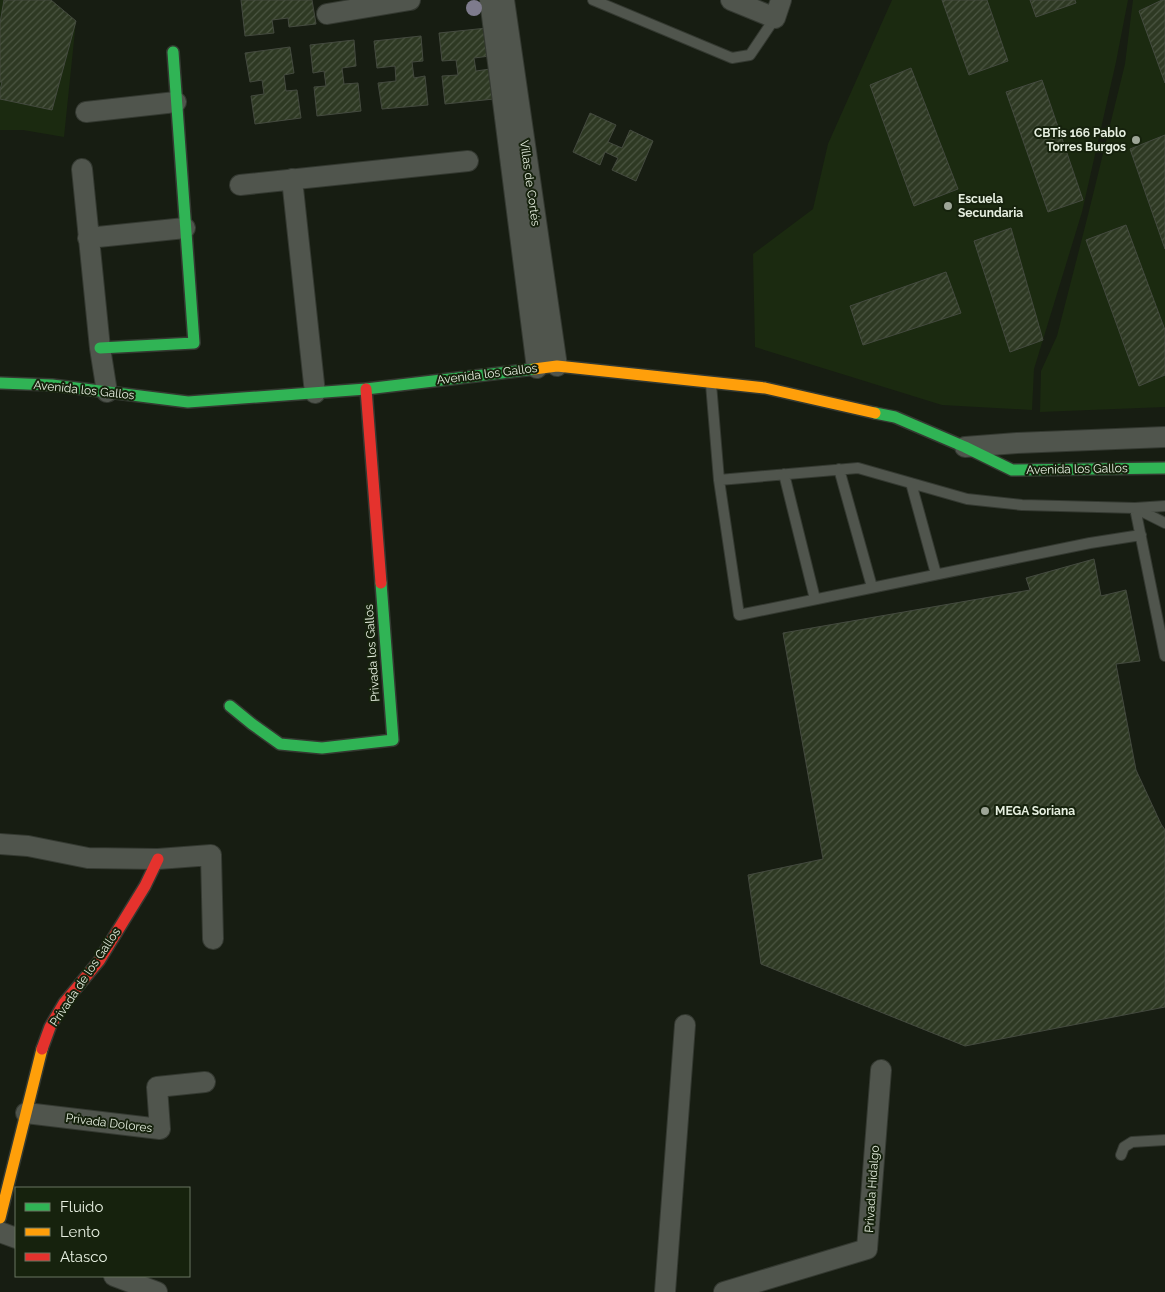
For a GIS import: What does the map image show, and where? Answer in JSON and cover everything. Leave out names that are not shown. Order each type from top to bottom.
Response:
[{"type":"street","points":[[333,0],[327,14],[410,0]]},
{"type":"street","points":[[490,0],[537,368]]},
{"type":"street","name":"Villas de Cortés","points":[[504,0],[557,366]]},
{"type":"street","points":[[731,0],[778,9]]},
{"type":"street","points":[[100,348],[194,343],[173,52]]},
{"type":"street","points":[[86,112],[176,102]]},
{"type":"street","points":[[240,185],[468,161]]},
{"type":"street","points":[[82,168],[100,348],[107,392]]},
{"type":"street","points":[[292,179],[315,393]]},
{"type":"street","points":[[88,238],[185,228]]},
{"type":"street","name":"Avenida los Gallos","points":[[0,383],[52,385],[188,402],[366,389],[557,366],[765,388],[895,417],[966,447],[1012,470],[1165,468]]},
{"type":"street","name":"Privada los Gallos","points":[[230,706],[280,744],[322,748],[393,740],[366,389]]},
{"type":"street","name":"Avenida los Gallos","points":[[966,447],[1165,437]]},
{"type":"street","points":[[0,844],[28,846],[88,858],[158,859],[212,855],[213,938]]},
{"type":"street","name":"Privada de los Gallos","points":[[0,1218],[39,1059],[50,1027],[64,1003],[99,960],[145,886],[158,859]]},
{"type":"street","points":[[665,1292],[685,1025]]},
{"type":"street","name":"Privada Hidalgo","points":[[724,1292],[867,1250],[881,1070]]},
{"type":"street","name":"Privada Dolores","points":[[26,1113],[160,1129],[157,1087],[206,1082]]},
{"type":"street","points":[[0,1232],[15,1238]]},
{"type":"street","points":[[117,1277],[157,1292]]},
{"type":"lane","points":[[593,0],[732,58],[750,55],[778,9]]},
{"type":"lane","points":[[711,383],[719,480],[739,615],[1090,542],[1141,535]]},
{"type":"lane","points":[[719,480],[858,468],[967,499],[1013,504],[1135,508],[1165,506]]},
{"type":"lane","points":[[839,469],[872,587]]},
{"type":"lane","points":[[784,474],[815,599]]},
{"type":"lane","points":[[912,483],[936,574]]},
{"type":"lane","points":[[1135,508],[1165,523]]},
{"type":"lane","points":[[1135,508],[1165,656]]},
{"type":"lane","points":[[1121,1155],[1124,1147],[1132,1142],[1165,1140]]},
{"type":"shaded area","points":[[0,0],[51,0],[76,21],[64,137],[23,130],[0,130]]},
{"type":"shaded area","name":"Escuela Secundaria","points":[[892,0],[1128,0],[1082,212],[1034,369],[1032,410],[942,405],[755,347],[753,254],[813,209],[828,144]]},
{"type":"shaded area","name":"CBTis 166 Pablo Torres Burgos","points":[[1133,0],[1165,0],[1165,407],[1040,412],[1041,371],[1057,336],[1088,215],[1125,64]]},
{"type":"building","points":[[4,0],[51,0],[76,21],[52,110],[0,99],[2,82],[0,82],[0,23]]},
{"type":"building","points":[[241,0],[312,0],[316,24],[289,27],[288,18],[272,20],[274,33],[245,36]]},
{"type":"building","points":[[942,0],[987,0],[1008,61],[969,75]]},
{"type":"building","points":[[1030,0],[1075,0],[1076,3],[1036,17]]},
{"type":"building","points":[[1165,0],[1165,83],[1139,11]]},
{"type":"building","points":[[487,28],[490,56],[474,58],[476,71],[490,69],[494,99],[445,104],[442,76],[458,75],[456,60],[442,61],[439,33]]},
{"type":"building","points":[[421,36],[423,61],[412,62],[414,78],[425,76],[428,105],[382,109],[378,83],[396,81],[395,66],[377,68],[374,41]]},
{"type":"building","points":[[354,40],[356,66],[342,68],[344,84],[358,83],[361,111],[317,116],[314,87],[326,86],[324,71],[313,73],[310,45]]},
{"type":"building","points":[[290,47],[294,73],[284,75],[286,91],[297,90],[301,118],[255,124],[251,96],[264,94],[262,80],[250,82],[245,53]]},
{"type":"building","points":[[911,68],[958,189],[914,206],[870,85]]},
{"type":"building","points":[[1042,80],[1083,200],[1048,212],[1006,92]]},
{"type":"building","points":[[590,113],[616,125],[608,142],[622,148],[630,130],[653,141],[636,181],[612,170],[618,158],[605,152],[600,165],[573,152]]},
{"type":"building","points":[[1165,135],[1165,249],[1130,149]]},
{"type":"building","points":[[1126,225],[1165,330],[1165,375],[1139,386],[1086,240]]},
{"type":"building","points":[[1011,228],[1043,340],[1010,352],[974,241]]},
{"type":"building","points":[[946,272],[961,313],[863,345],[850,306]]},
{"type":"building","name":"MEGA Soriana","points":[[1094,559],[1101,596],[1126,590],[1140,661],[1116,664],[1136,770],[1165,830],[1165,1007],[965,1046],[761,964],[748,875],[823,859],[783,633],[1030,590],[1026,578]]},
{"type":"traffic: fast","points":[[100,348],[194,343],[173,52]]},
{"type":"traffic: fast","points":[[0,383],[52,385],[188,402],[366,389],[534,369]]},
{"type":"traffic: fast","points":[[875,413],[895,417],[965,447],[1012,470],[1165,468]]},
{"type":"traffic: fast","points":[[230,706],[280,744],[322,748],[393,740],[381,583]]},
{"type":"traffic: slow","points":[[534,369],[557,366],[765,388],[875,413]]},
{"type":"traffic: slow","points":[[0,1218],[42,1049]]},
{"type":"traffic: jam","points":[[366,389],[381,583]]},
{"type":"traffic: jam","points":[[42,1049],[50,1027],[64,1003],[99,961],[145,886],[158,859]]},
{"type":"place","name":"CBTis 166 Pablo Torres Burgos","points":[[1136,140]]},
{"type":"place","name":"Escuela Secundaria","points":[[948,206]]},
{"type":"place","name":"MEGA Soriana","points":[[985,811]]}]
